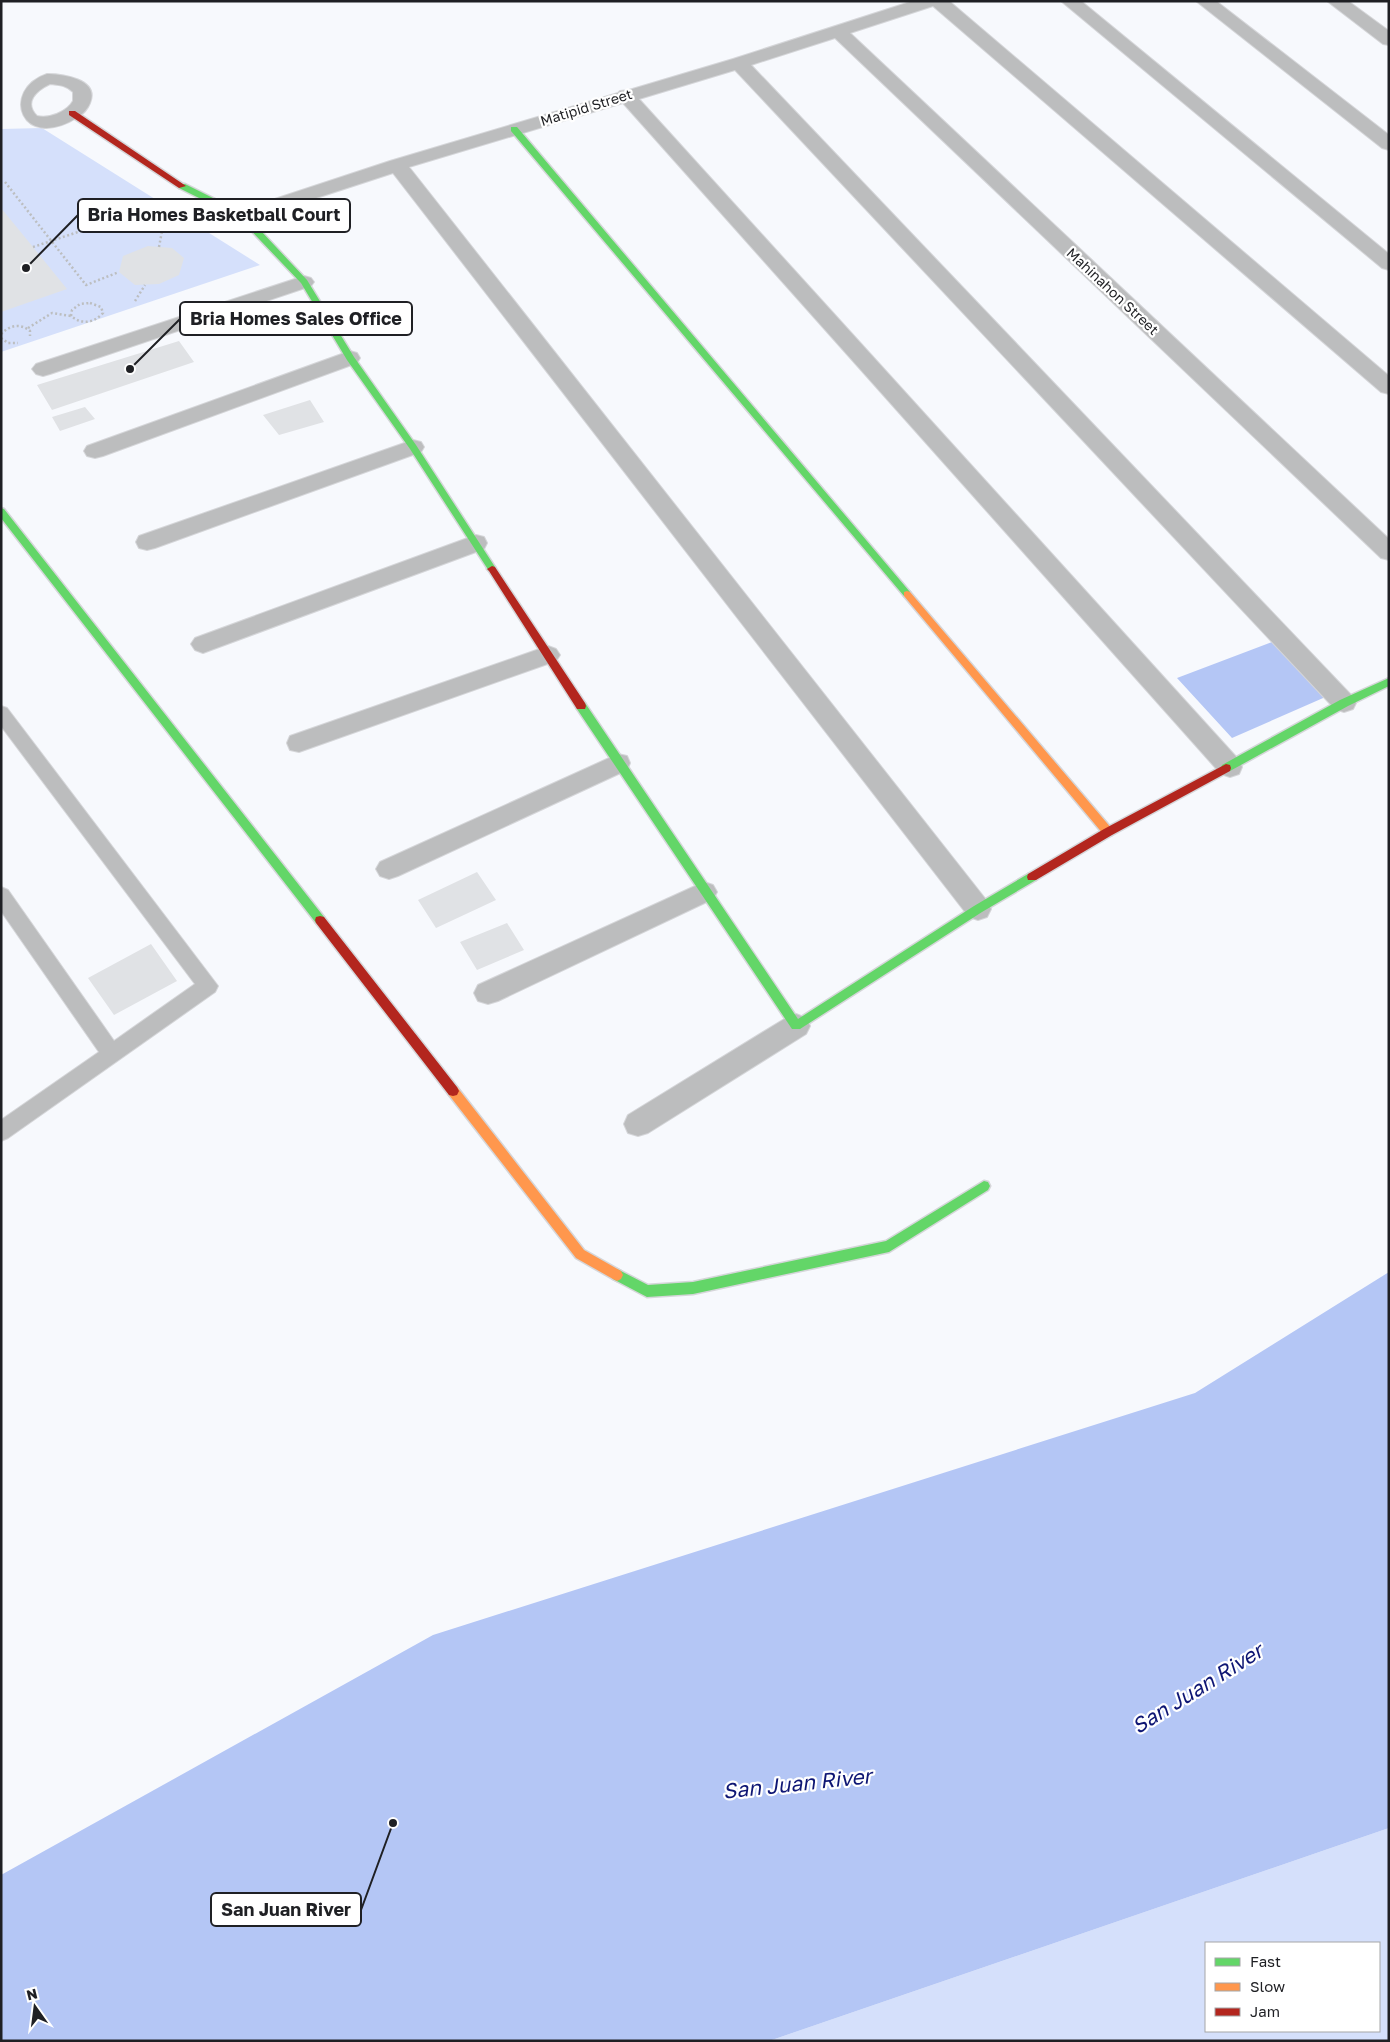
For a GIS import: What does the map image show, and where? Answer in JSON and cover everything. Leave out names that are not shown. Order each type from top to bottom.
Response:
[{"type":"street","name":"Matipid Street","points":[[242,216],[398,165],[626,95],[739,63],[931,1]]},
{"type":"street","points":[[938,1],[1389,387]]},
{"type":"street","points":[[1070,1],[1389,264]]},
{"type":"street","points":[[1205,1],[1389,144]]},
{"type":"street","points":[[1336,1],[1389,40]]},
{"type":"street","name":"Mahinahon Street","points":[[837,30],[1389,552]]},
{"type":"street","points":[[739,63],[1344,703]]},
{"type":"street","points":[[626,95],[1230,767]]},
{"type":"street","points":[[72,113],[189,190],[242,216],[304,282],[350,358],[413,447],[618,763],[796,1026]]},
{"type":"street","points":[[514,129],[1108,832]]},
{"type":"street","points":[[398,165],[978,909]]},
{"type":"street","points":[[43,369],[304,282]]},
{"type":"street","points":[[95,451],[350,358]]},
{"type":"street","points":[[148,542],[413,447]]},
{"type":"street","points":[[1,511],[580,1254],[647,1291],[693,1288],[890,1246],[984,1186]]},
{"type":"street","points":[[203,644],[476,542]]},
{"type":"street","points":[[300,743],[548,655]]},
{"type":"street","points":[[638,1124],[796,1026],[978,909],[1108,832],[1344,703],[1389,682]]},
{"type":"street","points":[[389,869],[618,763]]},
{"type":"street","points":[[488,993],[704,892]]},
{"type":"lane","points":[[1,713],[208,986],[1,1132]]},
{"type":"lane","points":[[1,895],[112,1054]]},
{"type":"path","points":[[5,182],[86,285],[119,272]]},
{"type":"path","points":[[33,247],[159,205]]},
{"type":"path","points":[[134,304],[145,284]]},
{"type":"path","points":[[1,334],[6,328],[16,325],[28,328],[52,313],[71,316],[81,322],[92,321],[100,316],[103,309],[95,303],[85,303],[72,310],[71,316]]},
{"type":"path","points":[[27,339],[31,334],[28,328]]},
{"type":"path","points":[[2,339],[8,343],[22,342]]},
{"type":"shaded area","points":[[42,128],[260,265],[1,352],[1,129]]},
{"type":"shaded area","points":[[1389,1828],[1389,2041],[769,2041]]},
{"type":"water","points":[[1272,642],[1330,695],[1232,738],[1177,678]]},
{"type":"water","points":[[1389,1272],[1389,1828],[769,2041],[1,2041],[1,1875],[433,1635],[1195,1393]]},
{"type":"building","points":[[1,208],[33,247],[67,289],[1,312]]},
{"type":"building","points":[[148,246],[172,248],[184,258],[179,275],[159,284],[135,285],[119,272],[123,256]]},
{"type":"building","points":[[179,341],[194,362],[52,410],[37,385]]},
{"type":"building","points":[[310,400],[324,422],[279,435],[263,415]]},
{"type":"building","points":[[85,407],[95,419],[60,431],[52,417]]},
{"type":"building","points":[[477,872],[496,900],[436,928],[418,900]]},
{"type":"building","points":[[507,923],[524,950],[477,970],[460,942]]},
{"type":"building","points":[[151,944],[177,981],[114,1015],[88,978]]},
{"type":"traffic: fast","points":[[514,129],[907,594]]},
{"type":"traffic: fast","points":[[182,186],[242,216],[304,282],[350,358],[413,447],[492,569]]},
{"type":"traffic: fast","points":[[1,511],[320,920]]},
{"type":"traffic: fast","points":[[1226,768],[1344,703],[1389,682]]},
{"type":"traffic: fast","points":[[581,706],[796,1026],[978,909],[1032,877]]},
{"type":"traffic: fast","points":[[617,1275],[647,1291],[693,1288],[889,1246],[984,1186]]},
{"type":"traffic: slow","points":[[907,594],[1108,832]]},
{"type":"traffic: slow","points":[[453,1091],[580,1254],[617,1275]]},
{"type":"traffic: jam","points":[[72,113],[182,186]]},
{"type":"traffic: jam","points":[[492,569],[581,706]]},
{"type":"traffic: jam","points":[[1032,877],[1108,832],[1226,768]]},
{"type":"traffic: jam","points":[[320,920],[453,1091]]},
{"type":"place","name":"Bria Homes Basketball Court","points":[[26,268]]},
{"type":"place","name":"Bria Homes Sales Office","points":[[130,369]]},
{"type":"place","name":"San Juan River","points":[[393,1823]]}]
